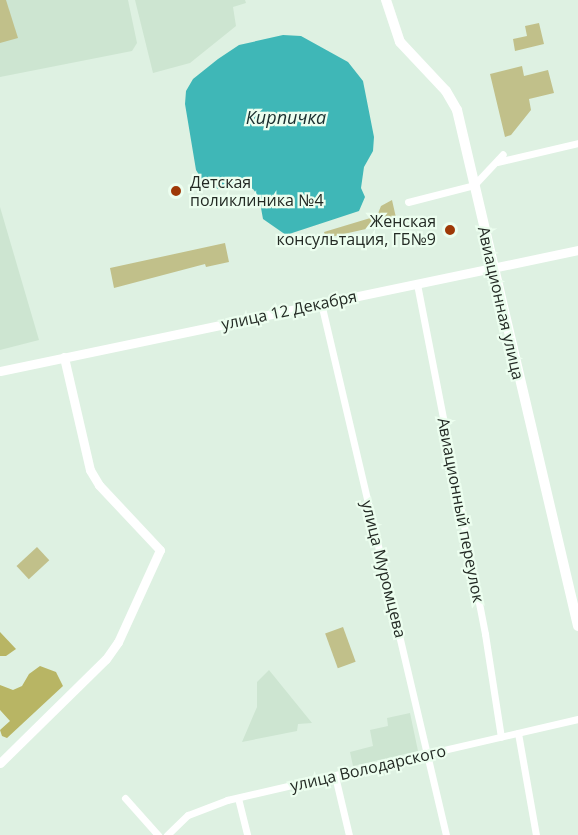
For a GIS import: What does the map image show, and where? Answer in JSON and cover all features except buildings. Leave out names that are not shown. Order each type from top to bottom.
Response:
[{"type":"main road","name":"Авиационная улица","points":[[386,0],[405,50],[453,100],[578,626]]},
{"type":"main road","name":"улица 12 Декабря","points":[[0,370],[578,250]]},
{"type":"main road","points":[[0,763],[106,659],[118,642],[159,550],[99,485],[90,470],[64,357]]},
{"type":"street","points":[[497,162],[578,143]]},
{"type":"street","points":[[408,202],[474,185],[503,154]]},
{"type":"street","name":"Авиационный переулок","points":[[417,284],[485,634],[501,737]]},
{"type":"street","name":"улица Муромцева","points":[[321,303],[389,583],[426,755],[446,835]]},
{"type":"street","name":"улица Володарского","points":[[167,835],[188,814],[238,798],[578,719]]},
{"type":"street","points":[[518,733],[536,835]]},
{"type":"street","points":[[335,776],[349,835]]},
{"type":"street","points":[[125,798],[158,835]]},
{"type":"street","points":[[238,798],[247,835]]},
{"type":"shaded area","points":[[0,0],[128,0],[137,43],[132,51],[0,77]]},
{"type":"shaded area","points":[[0,0],[6,0],[18,38],[0,43]]},
{"type":"shaded area","points":[[135,0],[245,0],[246,3],[233,7],[236,26],[190,63],[153,73]]},
{"type":"shaded area","points":[[539,23],[544,44],[515,51],[513,39],[527,36],[525,26]]},
{"type":"shaded area","points":[[522,66],[524,76],[548,70],[554,93],[529,99],[531,110],[511,135],[505,137],[490,74]]},
{"type":"shaded area","points":[[392,200],[397,222],[326,238],[324,232],[377,216],[381,206]]},
{"type":"shaded area","points":[[0,207],[39,340],[0,350]]},
{"type":"shaded area","points":[[225,243],[229,262],[206,267],[205,264],[114,288],[110,268]]},
{"type":"shaded area","points":[[37,547],[49,560],[29,579],[17,566]]},
{"type":"shaded area","points":[[343,627],[356,662],[338,668],[325,633]]},
{"type":"shaded area","points":[[0,632],[16,649],[6,656],[0,656]]},
{"type":"shaded area","points":[[40,666],[56,672],[63,686],[7,738],[2,736],[0,730],[10,721],[0,710],[0,685],[13,690],[22,686],[29,674]]},
{"type":"shaded area","points":[[269,670],[312,723],[298,724],[297,731],[242,742],[257,707],[257,682]]},
{"type":"shaded area","points":[[410,713],[418,751],[353,766],[350,752],[373,746],[370,730],[388,726],[387,718]]},
{"type":"water","name":"Кирпичка","points":[[283,35],[301,36],[348,62],[363,81],[374,137],[373,151],[364,167],[361,188],[365,197],[359,211],[286,235],[263,219],[259,197],[253,189],[245,186],[218,189],[204,183],[196,170],[185,104],[186,91],[193,79],[218,59],[239,45]]},
{"type":"place","name":"Детская поликлиника №4","points":[[176,191]]},
{"type":"place","name":"Женская консультация, ГБ№9","points":[[450,230]]}]
